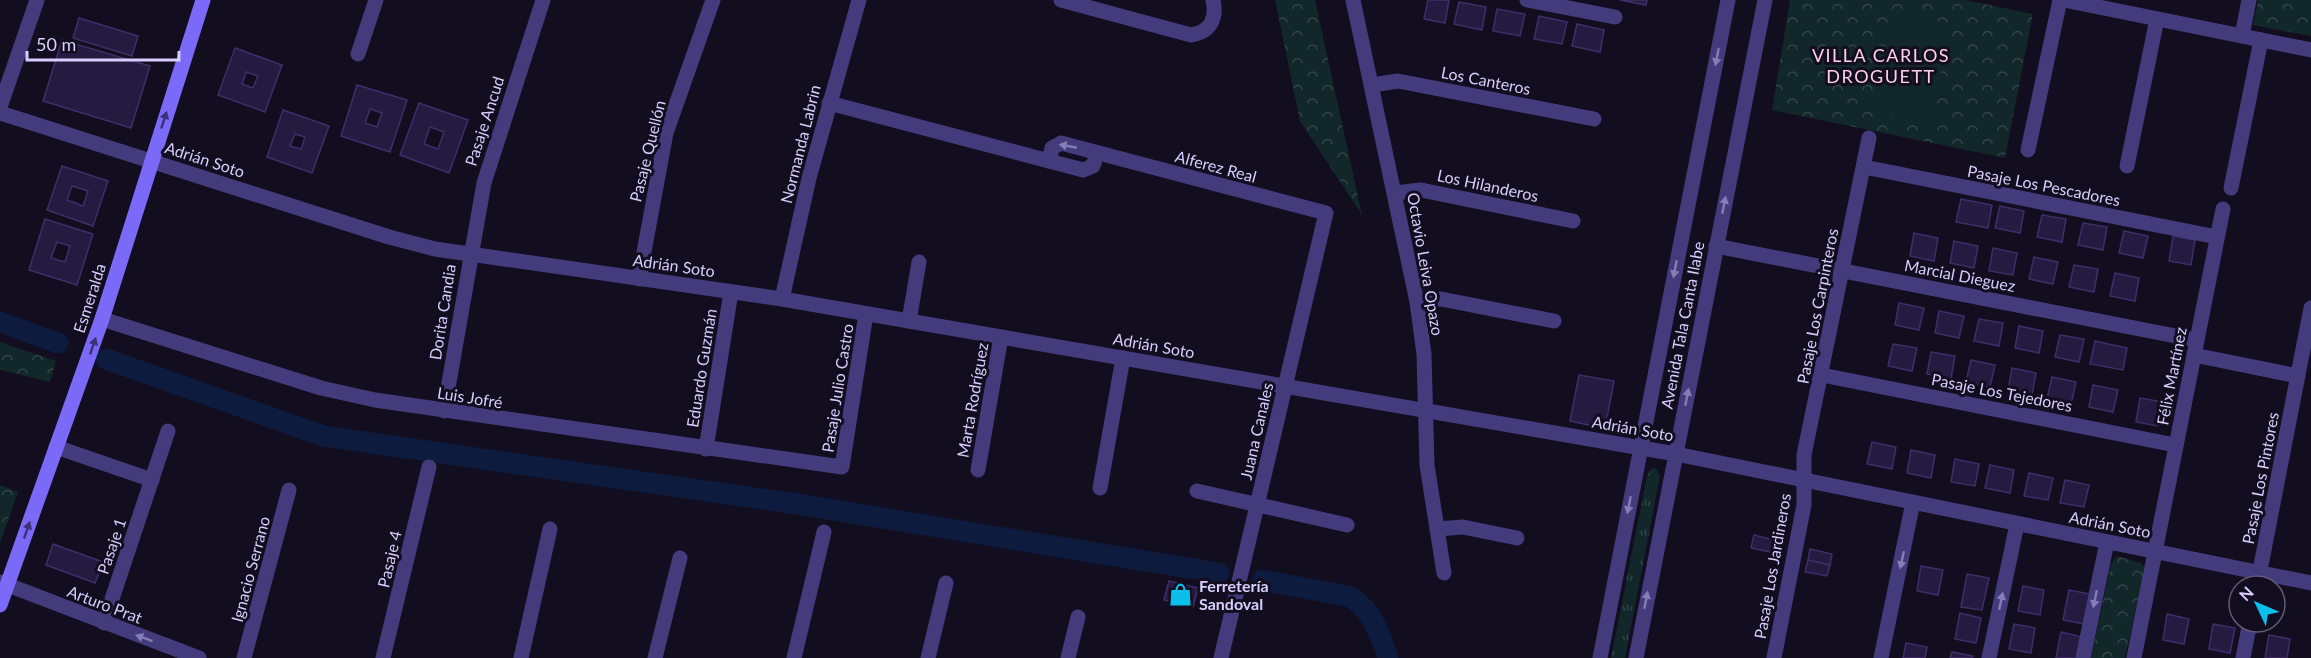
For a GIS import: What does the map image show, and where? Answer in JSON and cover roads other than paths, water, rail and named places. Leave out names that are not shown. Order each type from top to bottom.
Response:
[{"type":"main road","name":"Esmeralda","points":[[0,604],[4,584],[102,320],[203,0]]},
{"type":"street","points":[[0,107],[37,0]]},
{"type":"street","points":[[358,54],[376,0]]},
{"type":"street","name":"Pasaje Ancud","points":[[470,254],[494,148],[543,0]]},
{"type":"street","name":"Pasaje Quellón","points":[[639,279],[666,134],[712,0]]},
{"type":"street","name":"Normanda Labrin","points":[[782,299],[809,178],[859,0]]},
{"type":"street","points":[[1061,0],[1191,35],[1199,34],[1210,26],[1215,14],[1213,0]]},
{"type":"street","name":"Octavio Leiva Opazo","points":[[1353,0],[1418,302],[1424,354],[1427,465],[1444,573]]},
{"type":"street","points":[[1527,0],[1615,17]]},
{"type":"street","name":"Avenida Tala Canta Ilabe","points":[[1600,658],[1639,448],[1728,0]]},
{"type":"street","name":"Avenida Tala Canta Ilabe","points":[[1636,658],[1765,0]]},
{"type":"street","points":[[2028,150],[2062,0],[2118,5],[2157,19],[2311,50]]},
{"type":"street","points":[[2242,36],[2249,0]]},
{"type":"street","points":[[2127,165],[2157,19]]},
{"type":"street","points":[[2231,188],[2261,40]]},
{"type":"street","name":"Los Canteros","points":[[1372,85],[1398,81],[1594,119]]},
{"type":"street","name":"Alferez Real","points":[[829,103],[1048,161],[1052,148],[1057,144],[1326,213]]},
{"type":"street","name":"Adrián Soto","points":[[0,113],[389,237],[470,254],[782,299],[1676,454],[2154,551],[2237,574]]},
{"type":"street","name":"Pasaje Los Carpinteros","points":[[1804,480],[1804,455],[1869,138]]},
{"type":"street","name":"Pasaje Los Pescadores","points":[[1864,167],[2217,237]]},
{"type":"street","name":"Los Hilanderos","points":[[1395,193],[1421,190],[1573,221]]},
{"type":"street","name":"Félix Martínez","points":[[2134,658],[2223,209]]},
{"type":"street","name":"Juana Canales","points":[[1221,658],[1326,213]]},
{"type":"street","name":"Marcial Dieguez","points":[[1716,246],[1842,270],[2195,348]]},
{"type":"street","name":"Dorita Candia","points":[[444,411],[470,254]]},
{"type":"street","points":[[909,321],[919,262]]},
{"type":"street","name":"Eduardo Guzmán","points":[[706,449],[731,292]]},
{"type":"street","points":[[1418,302],[1441,299],[1554,321]]},
{"type":"street","name":"Pasaje Los Pintores","points":[[2260,574],[2311,308]]},
{"type":"street","name":"Pasaje Julio Castro","points":[[842,467],[866,314]]},
{"type":"street","name":"Luis Jofré","points":[[102,320],[321,388],[375,400],[842,467]]},
{"type":"street","name":"Marta Rodríguez","points":[[978,470],[1001,337]]},
{"type":"street","points":[[2195,348],[2298,376]]},
{"type":"street","points":[[1100,488],[1123,358]]},
{"type":"street","name":"Pasaje Los Tejedores","points":[[1822,375],[2175,445]]},
{"type":"street","name":"Pasaje 1","points":[[104,623],[168,431]]},
{"type":"street","points":[[56,447],[152,480]]},
{"type":"street","name":"Pasaje 4","points":[[383,658],[429,467]]},
{"type":"street","name":"Pasaje Los Jardineros","points":[[1774,658],[1804,505],[1804,480]]},
{"type":"street","name":"Ignacio Serrano","points":[[244,658],[289,490]]},
{"type":"street","points":[[1197,491],[1347,525]]},
{"type":"street","points":[[1881,658],[1913,502]]},
{"type":"street","points":[[1989,658],[2017,524]]},
{"type":"street","points":[[1437,529],[1463,527],[1517,538]]},
{"type":"street","points":[[521,658],[550,529]]},
{"type":"street","points":[[794,658],[824,532]]},
{"type":"street","points":[[2083,658],[2107,542]]},
{"type":"street","points":[[656,658],[680,558]]},
{"type":"street","name":"Adrián Soto","points":[[2287,582],[2311,583]]},
{"type":"street","points":[[928,658],[946,583]]},
{"type":"street","name":"Arturo Prat","points":[[4,584],[199,658]]},
{"type":"street","points":[[1068,658],[1078,617]]},
{"type":"street","points":[[2243,658],[2248,634]]},
{"type":"waterway","points":[[0,322],[58,343]]},
{"type":"waterway","points":[[106,359],[323,436],[797,504],[1219,573]]},
{"type":"waterway","points":[[1262,580],[1351,597],[1365,609],[1370,617],[1379,632],[1388,658]]},
{"type":"place","name":"Ferretería Sandoval","points":[[1181,594]]},
{"type":"district","name":"VILLA CARLOS DROGUETT","points":[[1881,65]]}]
